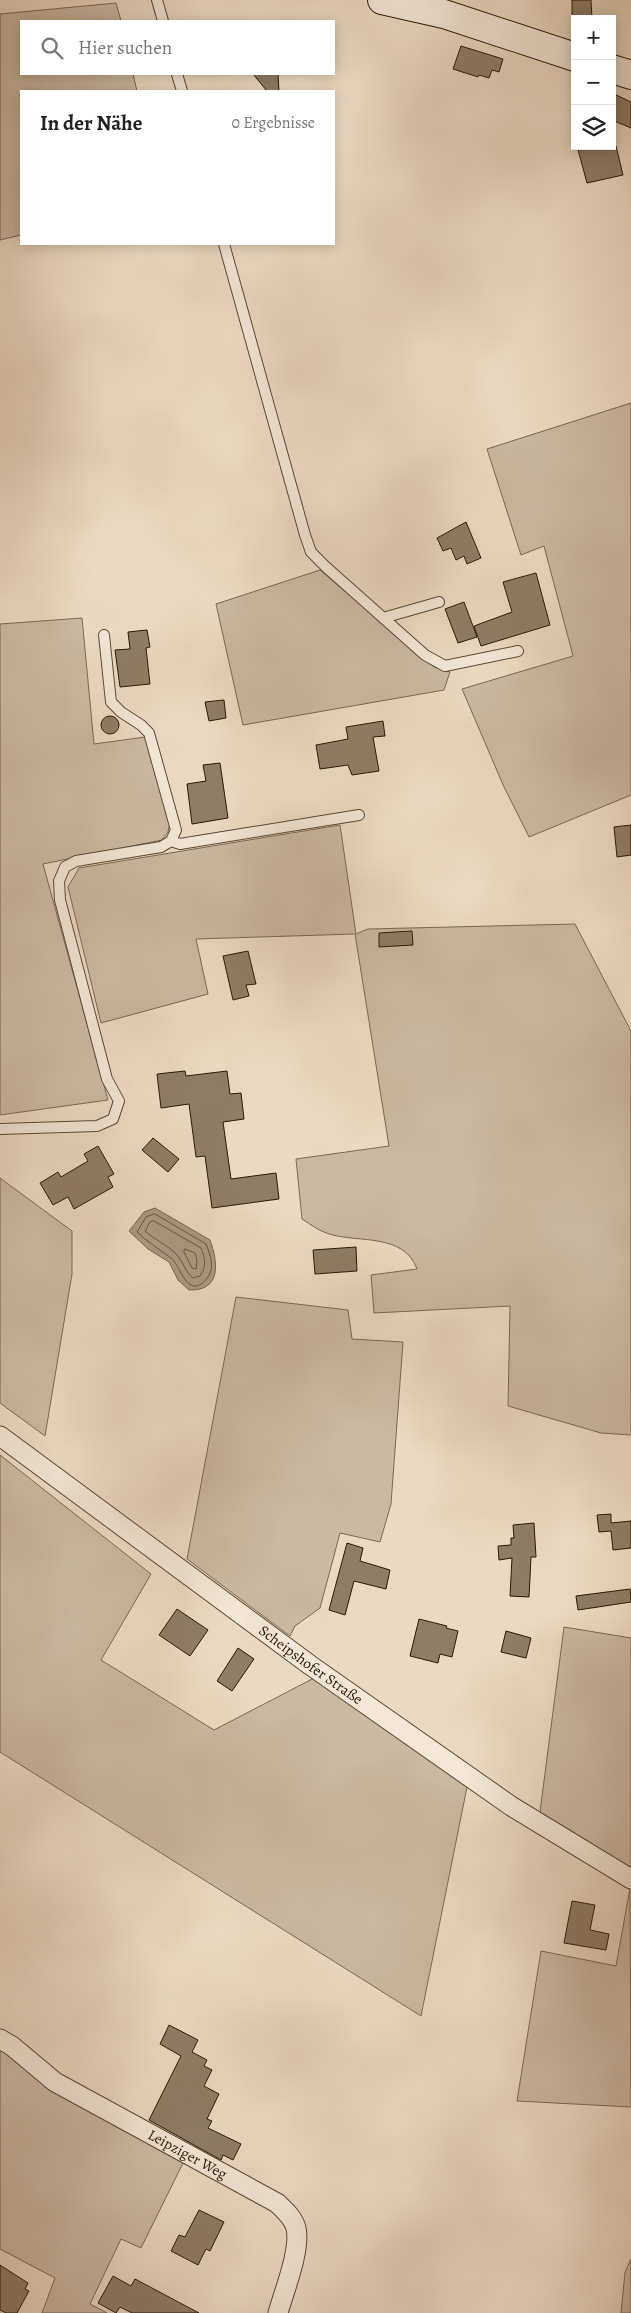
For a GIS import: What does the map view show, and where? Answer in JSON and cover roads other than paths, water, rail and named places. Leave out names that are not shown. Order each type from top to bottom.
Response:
[{"type":"street","points":[[382,0],[444,14],[571,56]]},
{"type":"street","points":[[616,70],[631,75]]},
{"type":"street","name":"Scheipshofer Straße","points":[[0,1436],[310,1665],[511,1806],[631,1879]]},
{"type":"street","name":"Leipziger Weg","points":[[0,2039],[12,2046],[55,2082],[277,2203],[291,2217],[296,2228],[296,2248],[278,2313]]},
{"type":"lane","points":[[157,0],[163,20]]},
{"type":"lane","points":[[177,75],[182,90]]},
{"type":"lane","points":[[224,245],[305,535],[312,552],[326,568],[425,655],[445,666],[518,651]]},
{"type":"lane","points":[[383,618],[439,602]]},
{"type":"lane","points":[[0,1129],[97,1126],[113,1119],[119,1101],[107,1079],[60,900],[59,881],[65,867],[76,862],[161,847],[171,841],[176,830],[149,734],[141,725],[121,712],[111,702],[104,635]]},
{"type":"lane","points":[[171,841],[180,844],[359,815]]},
{"type":"water","points":[[155,1208],[210,1240],[216,1266],[215,1274],[207,1286],[189,1290],[178,1280],[169,1262],[148,1249],[129,1231],[144,1212]]}]
